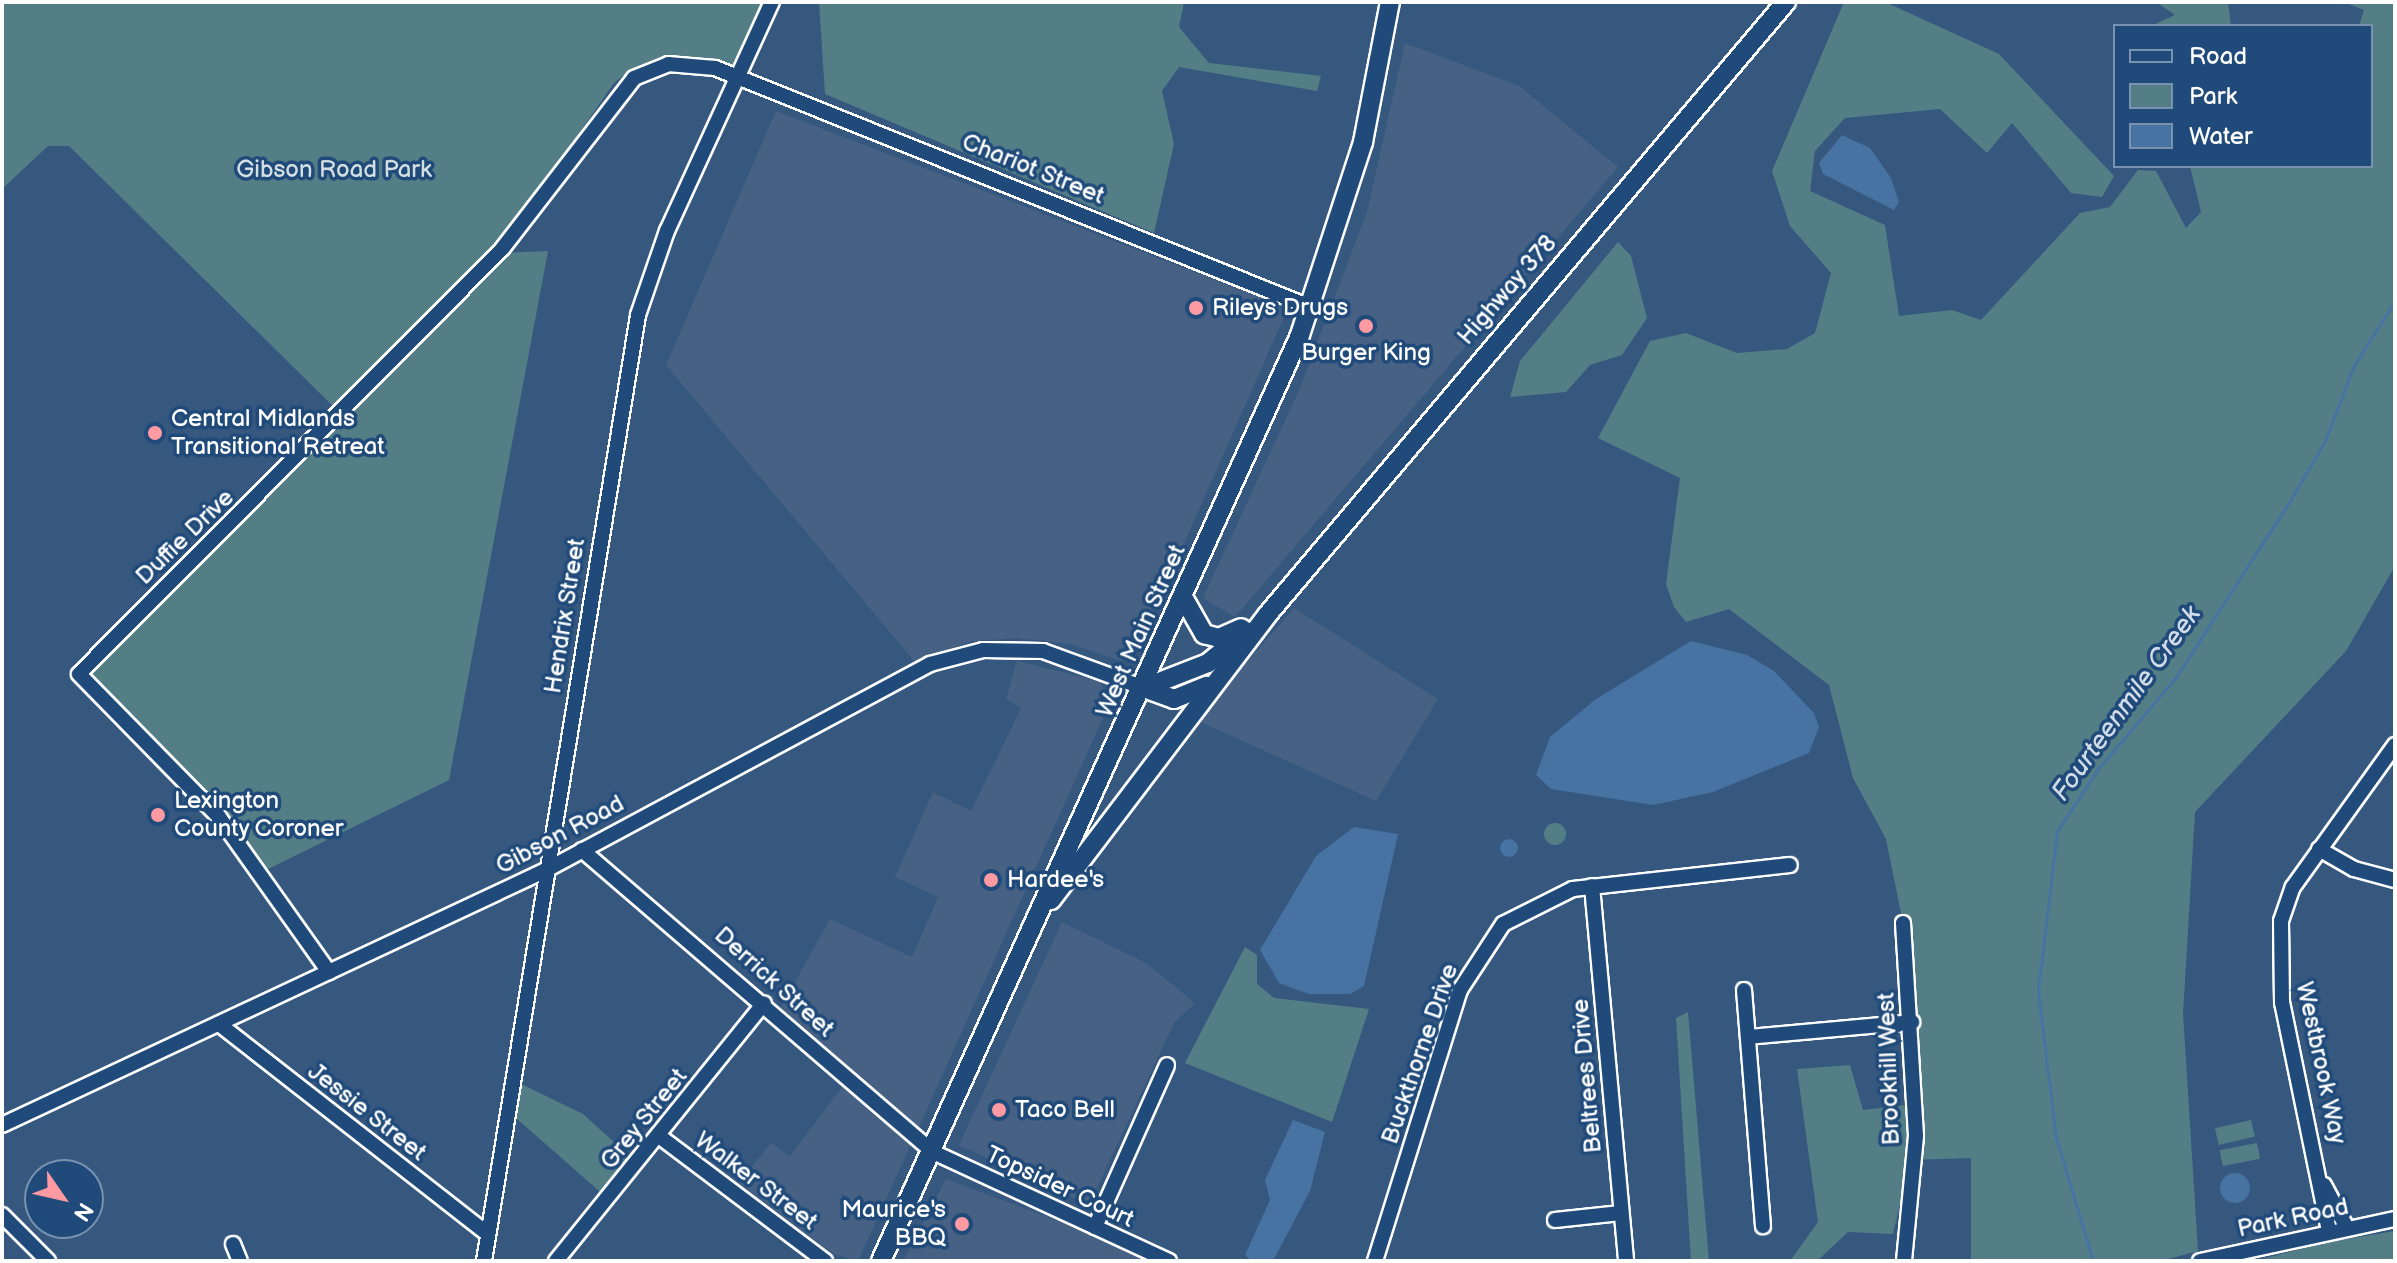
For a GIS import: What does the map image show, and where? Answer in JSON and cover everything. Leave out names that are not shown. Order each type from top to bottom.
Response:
[{"type":"main road","name":"West Main Street","points":[[881,1261],[1144,688],[1310,307],[1363,142],[1390,2]]},
{"type":"main road","name":"Highway 378","points":[[1268,614],[1786,2]]},
{"type":"main road","points":[[1183,597],[1195,625],[1209,637],[1268,614]]},
{"type":"main road","points":[[1045,904],[1070,882],[1138,777],[1268,614]]},
{"type":"main road","points":[[1144,688],[1208,663],[1268,614]]},
{"type":"main road","points":[[1144,688],[1184,699],[1221,675]]},
{"type":"street","name":"Hendrix Street","points":[[484,1261],[638,315],[659,249],[772,2]]},
{"type":"street","name":"Duffie Drive","points":[[329,972],[219,817],[79,674],[502,249],[621,87],[668,64],[737,77]]},
{"type":"street","name":"Chariot Street","points":[[737,77],[1310,307]]},
{"type":"street","name":"Gibson Road","points":[[2,1125],[546,870],[892,680],[956,655],[1052,652],[1144,688]]},
{"type":"street","name":"Westbrook Way","points":[[2329,1231],[2324,1185],[2280,976],[2284,907],[2319,849],[2395,745]]},
{"type":"street","points":[[2319,849],[2354,869],[2395,880]]},
{"type":"street","name":"Derrick Street","points":[[582,850],[764,1003],[933,1152]]},
{"type":"street","name":"Buckthorne Drive","points":[[1375,1261],[1471,965],[1520,911],[1592,886],[1790,865]]},
{"type":"street","name":"Beltrees Drive","points":[[1592,886],[1626,1261]]},
{"type":"street","name":"Brookhill West","points":[[1903,923],[1912,1022],[1916,1136],[1904,1261]]},
{"type":"street","points":[[1744,990],[1763,1226]]},
{"type":"street","name":"Grey Street","points":[[556,1261],[764,1003]]},
{"type":"street","points":[[1748,1037],[1912,1022]]},
{"type":"street","name":"Jessie Street","points":[[219,1024],[488,1234]]},
{"type":"street","points":[[1095,1227],[1167,1065]]},
{"type":"street","name":"Walker Street","points":[[659,1136],[825,1261]]},
{"type":"street","name":"Topsider Court","points":[[933,1152],[1169,1261]]},
{"type":"street","name":"Westbrook Way","points":[[2324,1185],[2347,1228]]},
{"type":"street","points":[[1555,1220],[1621,1213]]},
{"type":"street","points":[[2,1215],[48,1261]]},
{"type":"street","name":"Park Road","points":[[2200,1261],[2395,1219]]},
{"type":"street","points":[[233,1244],[240,1261]]},
{"type":"shaded area","points":[[1405,43],[1519,86],[1618,167],[1235,617],[1203,598],[1300,388],[1367,212]]},
{"type":"shaded area","points":[[776,111],[1288,308],[1134,657],[1122,661],[1070,644],[1018,638],[973,641],[914,661],[666,365]]},
{"type":"shaded area","points":[[1294,608],[1438,699],[1376,801],[1196,720]]},
{"type":"shaded area","points":[[1017,661],[1101,682],[1108,707],[919,1127],[780,1009],[830,919],[912,957],[938,897],[895,877],[933,792],[971,811],[1021,708],[1006,699]]},
{"type":"shaded area","points":[[1062,922],[1146,963],[1195,1003],[1174,1023],[1089,1205],[959,1145]]},
{"type":"shaded area","points":[[846,1082],[912,1142],[858,1261],[834,1254],[739,1183],[771,1143],[790,1156]]},
{"type":"shaded area","points":[[946,1179],[1085,1231],[1154,1261],[903,1261]]},
{"type":"green space","name":"Gibson Road Park","points":[[2,2],[766,2],[735,67],[683,56],[630,70],[614,83],[516,224],[342,415],[69,146],[48,146],[2,189]]},
{"type":"green space","points":[[819,2],[1184,2],[1179,27],[1209,63],[1321,76],[1317,91],[1179,67],[1162,91],[1174,144],[1154,233],[825,94]]},
{"type":"green space","points":[[1844,2],[1885,2],[1999,54],[2114,176],[2102,197],[2071,193],[2012,123],[1987,153],[1940,109],[1845,118],[1815,151],[1810,191],[1885,225],[1899,316],[1952,310],[1981,320],[2080,213],[2110,207],[2138,170],[2156,171],[2186,228],[2201,212],[2190,168],[2373,168],[2373,24],[2360,24],[2364,10],[2344,2],[2395,2],[2395,566],[2346,651],[2195,812],[2183,1014],[2198,1251],[2161,1261],[1971,1261],[1971,1158],[1910,1160],[1893,1234],[1848,1232],[1817,1261],[1790,1261],[1818,1222],[1797,1069],[1850,1065],[1863,1110],[1914,1104],[1903,923],[1886,839],[1853,778],[1829,685],[1729,609],[1686,622],[1674,607],[1666,584],[1680,478],[1598,438],[1650,341],[1686,333],[1737,353],[1787,349],[1815,333],[1831,273],[1790,226],[1772,171]]},
{"type":"green space","points":[[2156,2],[2228,2],[2231,24],[2155,24],[2175,15]]},
{"type":"green space","points":[[1618,242],[1631,256],[1647,318],[1622,355],[1590,365],[1566,392],[1510,397],[1520,361]]},
{"type":"green space","points":[[548,251],[449,780],[266,870],[221,811],[91,677],[92,666],[504,253]]},
{"type":"green space","points":[[1555,823],[1566,834],[1555,845],[1544,834]]},
{"type":"green space","points":[[1245,947],[1257,955],[1257,984],[1274,998],[1369,1009],[1332,1122],[1185,1063]]},
{"type":"green space","points":[[1688,1012],[1709,1261],[1691,1261],[1676,1018]]},
{"type":"green space","points":[[513,1080],[583,1114],[637,1163],[607,1198],[508,1111]]},
{"type":"green space","points":[[2251,1120],[2255,1137],[2219,1145],[2215,1128]]},
{"type":"green space","points":[[2257,1143],[2260,1159],[2223,1166],[2220,1150]]},
{"type":"green space","points":[[2395,1231],[2395,1261],[2254,1261],[2329,1242]]},
{"type":"water","points":[[1842,135],[1870,148],[1891,178],[1899,202],[1894,210],[1823,174],[1819,163]]},
{"type":"water","points":[[1691,641],[1747,655],[1774,671],[1814,713],[1819,727],[1809,753],[1713,792],[1653,805],[1551,789],[1536,775],[1550,737],[1596,699]]},
{"type":"water","points":[[1354,827],[1398,834],[1364,986],[1350,994],[1309,994],[1279,983],[1260,950],[1316,856]]},
{"type":"water","points":[[1505,839],[1513,839],[1518,848],[1516,855],[1505,857],[1500,852],[1500,844]]},
{"type":"water","points":[[1293,1120],[1325,1132],[1310,1191],[1273,1261],[1252,1261],[1245,1255],[1270,1200],[1265,1180]]},
{"type":"water","points":[[2235,1173],[2246,1177],[2250,1188],[2246,1199],[2235,1203],[2224,1199],[2220,1188],[2224,1177]]},
{"type":"waterway","name":"Fourteenmile Creek","points":[[2093,1261],[2056,1138],[2038,991],[2057,831],[2098,769],[2176,677],[2291,499],[2325,441],[2354,365],[2395,301]]},
{"type":"place","name":"Rileys Drugs","points":[[1196,308]]},
{"type":"place","name":"Burger King","points":[[1366,326]]},
{"type":"place","name":"Central Midlands Transitional Retreat","points":[[155,433]]},
{"type":"place","name":"Lexington County Coroner","points":[[158,815]]},
{"type":"place","name":"Hardee's","points":[[991,880]]},
{"type":"place","name":"Taco Bell","points":[[999,1110]]},
{"type":"place","name":"Maurice's BBQ","points":[[962,1224]]}]
